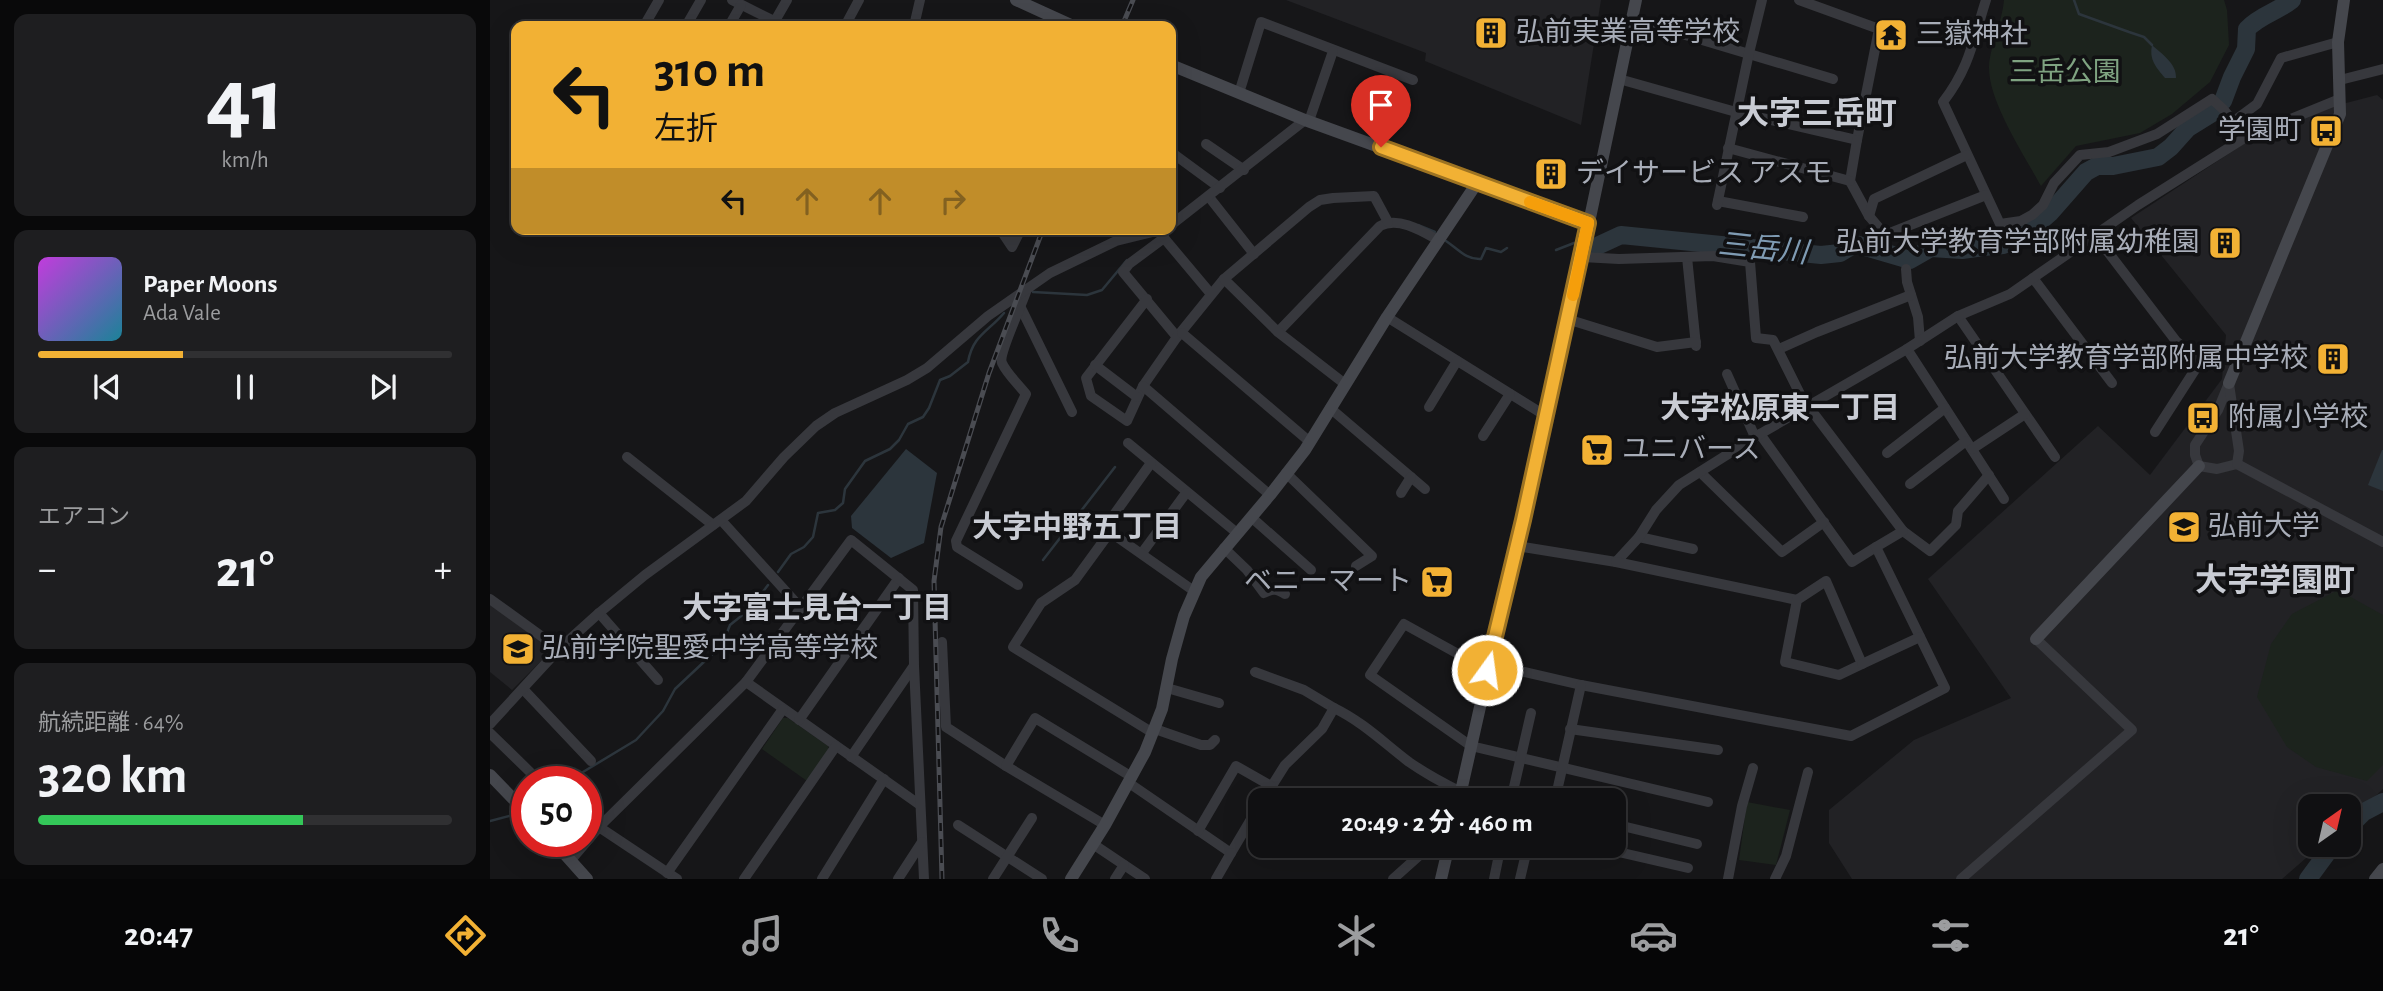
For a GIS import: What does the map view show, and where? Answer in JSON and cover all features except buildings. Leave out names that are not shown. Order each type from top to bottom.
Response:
[{"type":"street","points":[[647,21],[659,0]]},
{"type":"street","points":[[689,21],[701,0]]},
{"type":"street","points":[[775,21],[787,0]]},
{"type":"street","points":[[848,21],[859,0]]},
{"type":"street","points":[[915,21],[920,0]]},
{"type":"street","points":[[1016,0],[1052,21]]},
{"type":"street","points":[[1462,788],[1636,0]]},
{"type":"street","points":[[1762,0],[1717,203],[1803,217]]},
{"type":"street","points":[[1799,0],[1880,29],[1850,181],[1869,216],[1885,235],[1986,195]]},
{"type":"street","points":[[1986,0],[1966,67],[1943,102],[2000,224],[2021,221],[2043,205],[2054,183],[2080,155],[2109,152],[2157,134],[2212,99],[2224,108],[2246,137]]},
{"type":"street","points":[[2199,466],[2195,445],[2218,410],[2340,114],[2337,42],[2344,0]]},
{"type":"street","points":[[730,21],[736,2],[768,21]]},
{"type":"street","points":[[1632,19],[1833,79]]},
{"type":"street","points":[[1239,93],[1261,22],[1413,80]]},
{"type":"street","points":[[2234,121],[2257,104],[2281,58],[2337,42]]},
{"type":"street","points":[[1176,223],[1307,120],[1333,51]]},
{"type":"street","points":[[1176,67],[1307,120],[1588,223]]},
{"type":"street","points":[[2340,80],[2383,69]]},
{"type":"street","points":[[1619,79],[1736,112],[1857,141]]},
{"type":"street","points":[[1616,562],[1679,485],[1958,316],[2010,293],[2095,234],[2246,137],[2340,99]]},
{"type":"street","points":[[1206,144],[1244,170]]},
{"type":"street","points":[[1728,148],[1850,181]]},
{"type":"street","points":[[1869,216],[1874,199],[1967,155]]},
{"type":"street","points":[[1176,156],[1220,188]]},
{"type":"street","points":[[1071,879],[1131,780],[1154,731],[1167,688],[1172,659],[1201,577],[1270,495],[1310,442],[1387,317],[1477,183]]},
{"type":"street","points":[[1147,299],[1086,378],[1091,396],[1127,421],[1143,386],[1211,293],[1309,207],[1320,200],[1374,196],[1388,222]]},
{"type":"street","points":[[1209,197],[1254,254]]},
{"type":"street","points":[[1278,332],[1380,226],[1388,222],[1414,227],[1438,240]]},
{"type":"street","points":[[2095,234],[2176,341],[2200,362],[2155,432]]},
{"type":"street","points":[[1004,235],[1012,247],[1018,235]]},
{"type":"street","points":[[490,724],[559,649],[645,575],[746,501],[784,457],[816,426],[835,413],[927,368],[988,316],[1050,273],[1115,241],[1146,235]]},
{"type":"street","points":[[1162,235],[1123,272],[1180,335],[1310,442]]},
{"type":"street","points":[[1169,235],[1211,293]]},
{"type":"street","points":[[1583,249],[1619,259],[1713,256],[1750,262],[1756,338],[1773,340],[1802,398],[1902,531],[1930,551],[1956,525],[1958,511],[1989,475]]},
{"type":"street","points":[[1567,319],[1657,347],[1696,344],[1687,257]]},
{"type":"street","points":[[1906,269],[1906,282],[1918,317],[1920,341]]},
{"type":"street","points":[[2033,278],[2112,383]]},
{"type":"street","points":[[1224,279],[1278,332],[1345,384]]},
{"type":"street","points":[[1018,585],[957,547],[956,541],[1026,394],[1001,362],[1001,354],[1027,289]]},
{"type":"street","points":[[1779,349],[1911,295]]},
{"type":"street","points":[[1021,308],[1072,412]]},
{"type":"street","points":[[1958,316],[2054,457]]},
{"type":"street","points":[[1387,317],[1546,416]]},
{"type":"street","points":[[1907,349],[2004,499]]},
{"type":"street","points":[[1429,407],[1457,361]]},
{"type":"street","points":[[1095,365],[1136,397]]},
{"type":"street","points":[[1727,374],[1758,435],[1852,562],[1902,531]]},
{"type":"street","points":[[2229,383],[2239,451],[2238,464]]},
{"type":"street","points":[[1143,386],[1270,495]]},
{"type":"street","points":[[1483,436],[1510,394]]},
{"type":"street","points":[[1330,408],[1425,489]]},
{"type":"street","points":[[1887,453],[1945,408]]},
{"type":"street","points":[[1910,484],[1969,445],[2025,414]]},
{"type":"street","points":[[1128,443],[1237,533]]},
{"type":"street","points":[[628,457],[717,522],[800,607]]},
{"type":"street","points":[[1151,463],[1108,523],[1110,533],[1194,591]]},
{"type":"street","points":[[2199,466],[2217,468],[2238,464],[2383,542]]},
{"type":"street","points":[[1961,879],[2132,730],[2036,639],[2199,466]]},
{"type":"street","points":[[1700,472],[1782,552],[1824,522]]},
{"type":"street","points":[[1286,473],[1372,556],[1356,566]]},
{"type":"street","points":[[1401,493],[1411,477]]},
{"type":"street","points":[[1142,553],[1186,492]]},
{"type":"street","points":[[1251,517],[1311,570]]},
{"type":"street","points":[[1110,533],[1075,580],[1041,603],[1013,647],[1154,731],[1201,745],[1210,745],[1215,740]]},
{"type":"street","points":[[1639,537],[1693,549]]},
{"type":"street","points":[[602,824],[746,682],[851,540],[913,590],[924,879]]},
{"type":"street","points":[[1517,546],[1616,562],[1797,600],[1826,581],[1863,664]]},
{"type":"street","points":[[1708,802],[1471,746],[1370,675],[1404,624],[1488,667],[1851,736],[1945,688],[1876,547]]},
{"type":"street","points":[[1224,548],[1247,570],[1264,593],[1271,589],[1285,594]]},
{"type":"street","points":[[799,720],[899,578]]},
{"type":"street","points":[[490,599],[559,649]]},
{"type":"street","points":[[1797,600],[1785,662],[1839,675],[1920,637]]},
{"type":"street","points":[[599,613],[658,680]]},
{"type":"street","points":[[942,642],[946,727],[1105,825]]},
{"type":"street","points":[[851,757],[914,666]]},
{"type":"street","points":[[1255,672],[1304,690],[1366,725],[1448,788]]},
{"type":"street","points":[[746,682],[920,805]]},
{"type":"street","points":[[1558,788],[1580,685]]},
{"type":"street","points":[[1167,688],[1219,703]]},
{"type":"street","points":[[523,689],[591,761]]},
{"type":"street","points":[[1198,831],[1236,766],[1271,786],[1285,765],[1322,729],[1335,708]]},
{"type":"street","points":[[602,829],[672,876],[783,709]]},
{"type":"street","points":[[1514,788],[1531,713]]},
{"type":"street","points":[[1006,766],[1035,718],[1131,780],[1231,853]]},
{"type":"street","points":[[1570,729],[1718,750]]},
{"type":"street","points":[[490,733],[524,766]]},
{"type":"street","points":[[744,879],[836,746]]},
{"type":"street","points":[[1728,879],[1742,806],[1753,768]]},
{"type":"street","points":[[1775,879],[1776,872],[1786,856],[1808,772]]},
{"type":"street","points":[[490,775],[511,797]]},
{"type":"street","points":[[822,879],[884,779]]},
{"type":"street","points":[[993,879],[1032,818]]},
{"type":"street","points":[[1216,879],[1248,824]]},
{"type":"street","points":[[958,825],[1042,879]]},
{"type":"street","points":[[1626,827],[1697,844]]},
{"type":"street","points":[[898,879],[922,841]]},
{"type":"street","points":[[1093,844],[1144,879]]},
{"type":"street","points":[[1626,854],[1685,868],[1679,879]]},
{"type":"street","points":[[568,857],[587,879]]},
{"type":"street","points":[[1393,879],[1416,858]]},
{"type":"street","points":[[1445,878],[1447,858]]},
{"type":"street","points":[[1494,879],[1498,858]]},
{"type":"street","points":[[1520,879],[1525,858]]},
{"type":"street","points":[[1115,879],[1124,865]]},
{"type":"street","points":[[2375,879],[2383,870]]},
{"type":"shaded area","points":[[1286,0],[1601,0],[1581,125],[1425,61],[1426,53]]},
{"type":"shaded area","points":[[2152,45],[2171,64],[2176,78],[2165,78],[2159,70],[2152,59]]},
{"type":"shaded area","name":"弘前大学","points":[[2377,95],[2383,100],[2383,789],[2361,810],[2361,794],[2298,794],[2298,858],[2306,858],[2282,879],[1852,879],[1829,843],[1829,810],[1914,740],[2011,698],[1928,579],[2098,426],[2150,475],[2222,379],[2226,335],[2131,218],[2248,141],[2323,109]]},
{"type":"shaded area","points":[[906,449],[937,473],[924,543],[891,558],[852,528],[851,516]]},
{"type":"shaded area","points":[[2383,450],[2383,491],[2368,485]]},
{"type":"shaded area","name":"弘前学院聖愛中学高等学校","points":[[490,602],[546,643],[548,654],[512,690],[490,672]]},
{"type":"green space","name":"三岳公園","points":[[2004,0],[2224,0],[2229,45],[2210,82],[2172,114],[2140,133],[2076,146],[2041,186],[2001,112],[1991,82],[1990,61]]},
{"type":"green space","points":[[2338,590],[2383,615],[2383,765],[2367,781],[2316,767],[2287,747],[2257,697],[2271,644],[2292,614]]},
{"type":"green space","points":[[783,718],[788,718],[828,746],[829,750],[807,781],[762,749]]},
{"type":"green space","points":[[1747,802],[1790,810],[1776,865],[1739,860]]},
{"type":"waterway","points":[[2074,0],[2079,14],[2144,37],[2152,45]]},
{"type":"waterway","name":"三岳川","points":[[2223,101],[2246,49],[2247,29],[2257,20],[2292,0]]},
{"type":"waterway","name":"三岳川","points":[[1593,248],[1621,235],[1821,255],[1840,253],[1855,244],[1910,260],[1931,248],[1962,250],[2003,245],[2025,235],[2050,213],[2086,172],[2097,166],[2113,166],[2158,157],[2188,128],[2217,110]]},
{"type":"waterway","points":[[1418,225],[1435,232]]},
{"type":"waterway","points":[[1446,241],[1466,256],[1476,259],[1481,259],[1486,248],[1501,252],[1507,248]]},
{"type":"waterway","points":[[1556,250],[1574,243],[1580,245]]},
{"type":"waterway","points":[[1033,292],[1087,295],[1102,290],[1127,260]]},
{"type":"waterway","points":[[778,572],[791,554],[804,547],[813,537],[818,513],[835,510],[843,503],[845,489],[865,461],[890,449],[908,424],[923,417],[940,380],[968,362],[977,340],[1004,313]]},
{"type":"waterway","points":[[1043,560],[1115,467]]},
{"type":"waterway","points":[[593,766],[636,740],[663,711],[675,689],[722,645],[730,625],[750,609],[768,585]]},
{"type":"waterway","points":[[2361,815],[2383,802]]},
{"type":"waterway","points":[[490,821],[511,816]]},
{"type":"waterway","points":[[2308,879],[2323,858]]},
{"type":"railway","points":[[1124,21],[1133,0]]},
{"type":"railway","points":[[942,879],[934,581],[941,527],[989,373],[1041,235]]},
{"type":"slow traffic","points":[[1530,202],[1588,223],[1573,295]]},
{"type":"place","name":"弘前実業高等学校","points":[[1491,33]]},
{"type":"place","name":"三嶽神社","points":[[1891,35]]},
{"type":"place","name":"学園町","points":[[2326,131]]},
{"type":"place","name":"デイサービス アスモ","points":[[1551,174]]},
{"type":"place","name":"弘前大学教育学部附属幼稚園","points":[[2225,243]]},
{"type":"place","name":"弘前大学教育学部附属中学校","points":[[2333,359]]},
{"type":"place","name":"附属小学校","points":[[2203,418]]},
{"type":"place","name":"ユニバース","points":[[1597,450]]},
{"type":"place","name":"弘前大学","points":[[2184,527]]},
{"type":"place","name":"ベニーマート","points":[[1437,582]]},
{"type":"place","name":"弘前学院聖愛中学高等学校","points":[[518,649]]},
{"type":"district","name":"大字三岳町","points":[[1817,114]]},
{"type":"district","name":"大字松原東一丁目","points":[[1780,409]]},
{"type":"district","name":"大字中野五丁目","points":[[1077,528]]},
{"type":"district","name":"大字学園町","points":[[2275,581]]},
{"type":"district","name":"大字富士見台一丁目","points":[[817,609]]},
{"type":"route","points":[[1381,147],[1588,223],[1487,670]]}]
